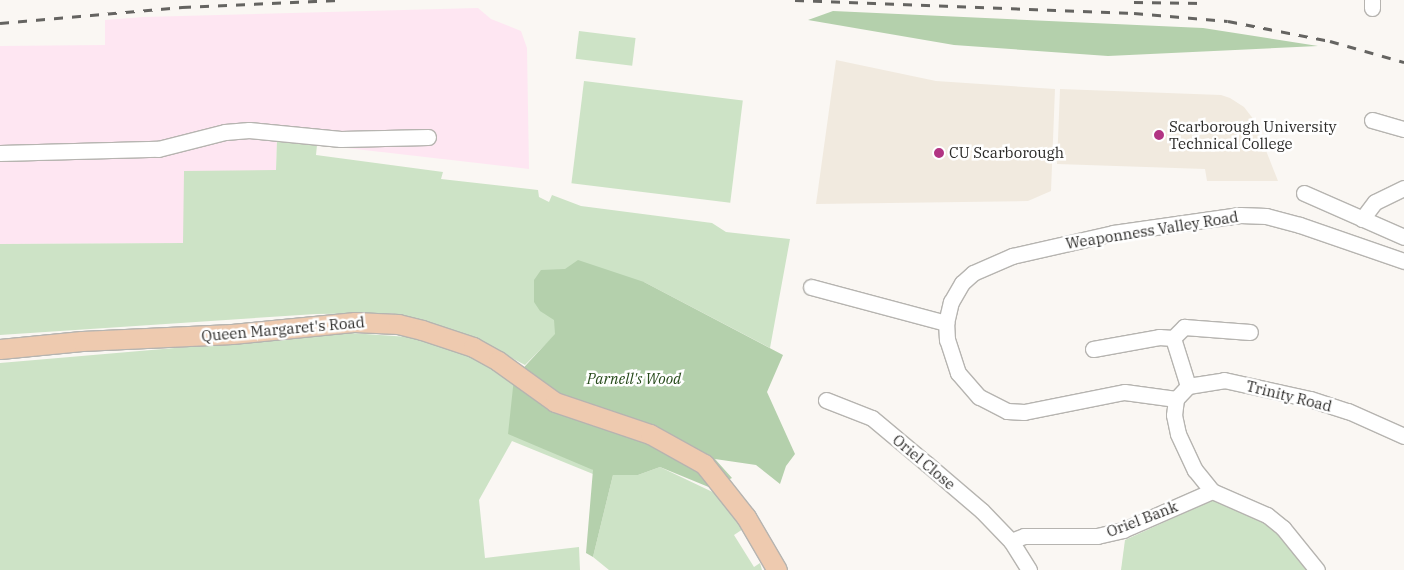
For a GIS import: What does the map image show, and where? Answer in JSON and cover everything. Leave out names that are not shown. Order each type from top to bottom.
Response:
[{"type":"main road","name":"Queen Margaret's Road","points":[[0,349],[82,341],[232,334],[355,322],[398,324],[422,330],[490,356],[556,402],[650,434],[704,464],[746,517],[776,570]]},
{"type":"street","points":[[1372,120],[1404,129]]},
{"type":"street","points":[[0,153],[158,149],[225,132],[249,130],[341,138],[428,137]]},
{"type":"street","points":[[1362,219],[1375,202],[1404,188]]},
{"type":"street","points":[[1304,193],[1404,237]]},
{"type":"street","name":"Weaponness Valley Road","points":[[1176,399],[1124,392],[1024,412],[1008,411],[979,397],[965,382],[949,352],[946,323],[951,302],[962,283],[988,264],[1112,233],[1240,215],[1266,216],[1359,243],[1404,261]]},
{"type":"street","points":[[812,288],[946,323]]},
{"type":"street","points":[[1093,349],[1159,337],[1173,338],[1184,327],[1250,332]]},
{"type":"street","points":[[1173,338],[1188,386],[1176,399],[1174,414],[1178,434],[1195,470],[1212,491],[1267,515],[1284,528],[1317,570]]},
{"type":"street","name":"Trinity Road","points":[[1188,386],[1224,380],[1259,387],[1348,411],[1404,436]]},
{"type":"street","name":"Oriel Close","points":[[826,400],[872,418],[982,511],[1011,541],[1029,570]]},
{"type":"street","name":"Oriel Bank","points":[[1011,541],[1024,536],[1097,536],[1115,532],[1212,491]]},
{"type":"shaded area","points":[[478,8],[491,19],[521,31],[527,48],[529,169],[277,140],[276,170],[184,243],[0,244],[0,46],[105,45],[105,20],[144,17]]},
{"type":"shaded area","name":"CU Scarborough","points":[[836,60],[936,81],[1055,89],[1051,191],[1028,201],[816,204]]},
{"type":"shaded area","name":"Scarborough University Technical College","points":[[1060,89],[1221,95],[1230,98],[1244,107],[1254,120],[1278,181],[1207,181],[1205,169],[1057,164]]},
{"type":"green space","points":[[833,11],[1203,28],[1318,46],[1108,56],[954,45],[808,20]]},
{"type":"green space","points":[[579,31],[636,38],[632,66],[576,59]]},
{"type":"green space","points":[[584,81],[743,100],[730,203],[571,183]]},
{"type":"green space","points":[[277,140],[317,145],[316,155],[443,172],[441,179],[538,190],[539,197],[549,202],[552,195],[581,206],[712,223],[726,232],[790,239],[770,348],[644,282],[559,331],[525,365],[468,335],[391,313],[316,314],[0,335],[0,244],[183,243],[184,171],[276,170]]},
{"type":"green space","name":"Parnell's Wood","points":[[578,260],[644,282],[783,355],[767,392],[795,454],[786,466],[780,484],[756,465],[715,459],[732,478],[711,488],[660,467],[638,475],[613,475],[593,557],[586,553],[593,470],[508,434],[514,378],[555,334],[554,320],[540,311],[534,302],[534,280],[541,270],[565,269]]},
{"type":"green space","points":[[351,333],[423,338],[473,354],[503,372],[593,470],[593,474],[512,441],[479,500],[485,558],[579,547],[580,570],[0,570],[0,363]]},
{"type":"green space","points":[[660,467],[721,496],[743,529],[734,535],[754,567],[760,563],[762,570],[609,570],[593,557],[613,475],[638,475]]},
{"type":"green space","points":[[1215,499],[1265,519],[1294,547],[1306,570],[1121,570],[1125,540]]},
{"type":"railway","points":[[0,23],[182,7],[339,0]]},
{"type":"railway","points":[[795,0],[1134,13],[1228,21],[1330,41],[1404,62]]},
{"type":"railway","points":[[1134,2],[1203,3]]},
{"type":"place","name":"Scarborough University Technical College","points":[[1159,135]]},
{"type":"place","name":"CU Scarborough","points":[[939,153]]}]
